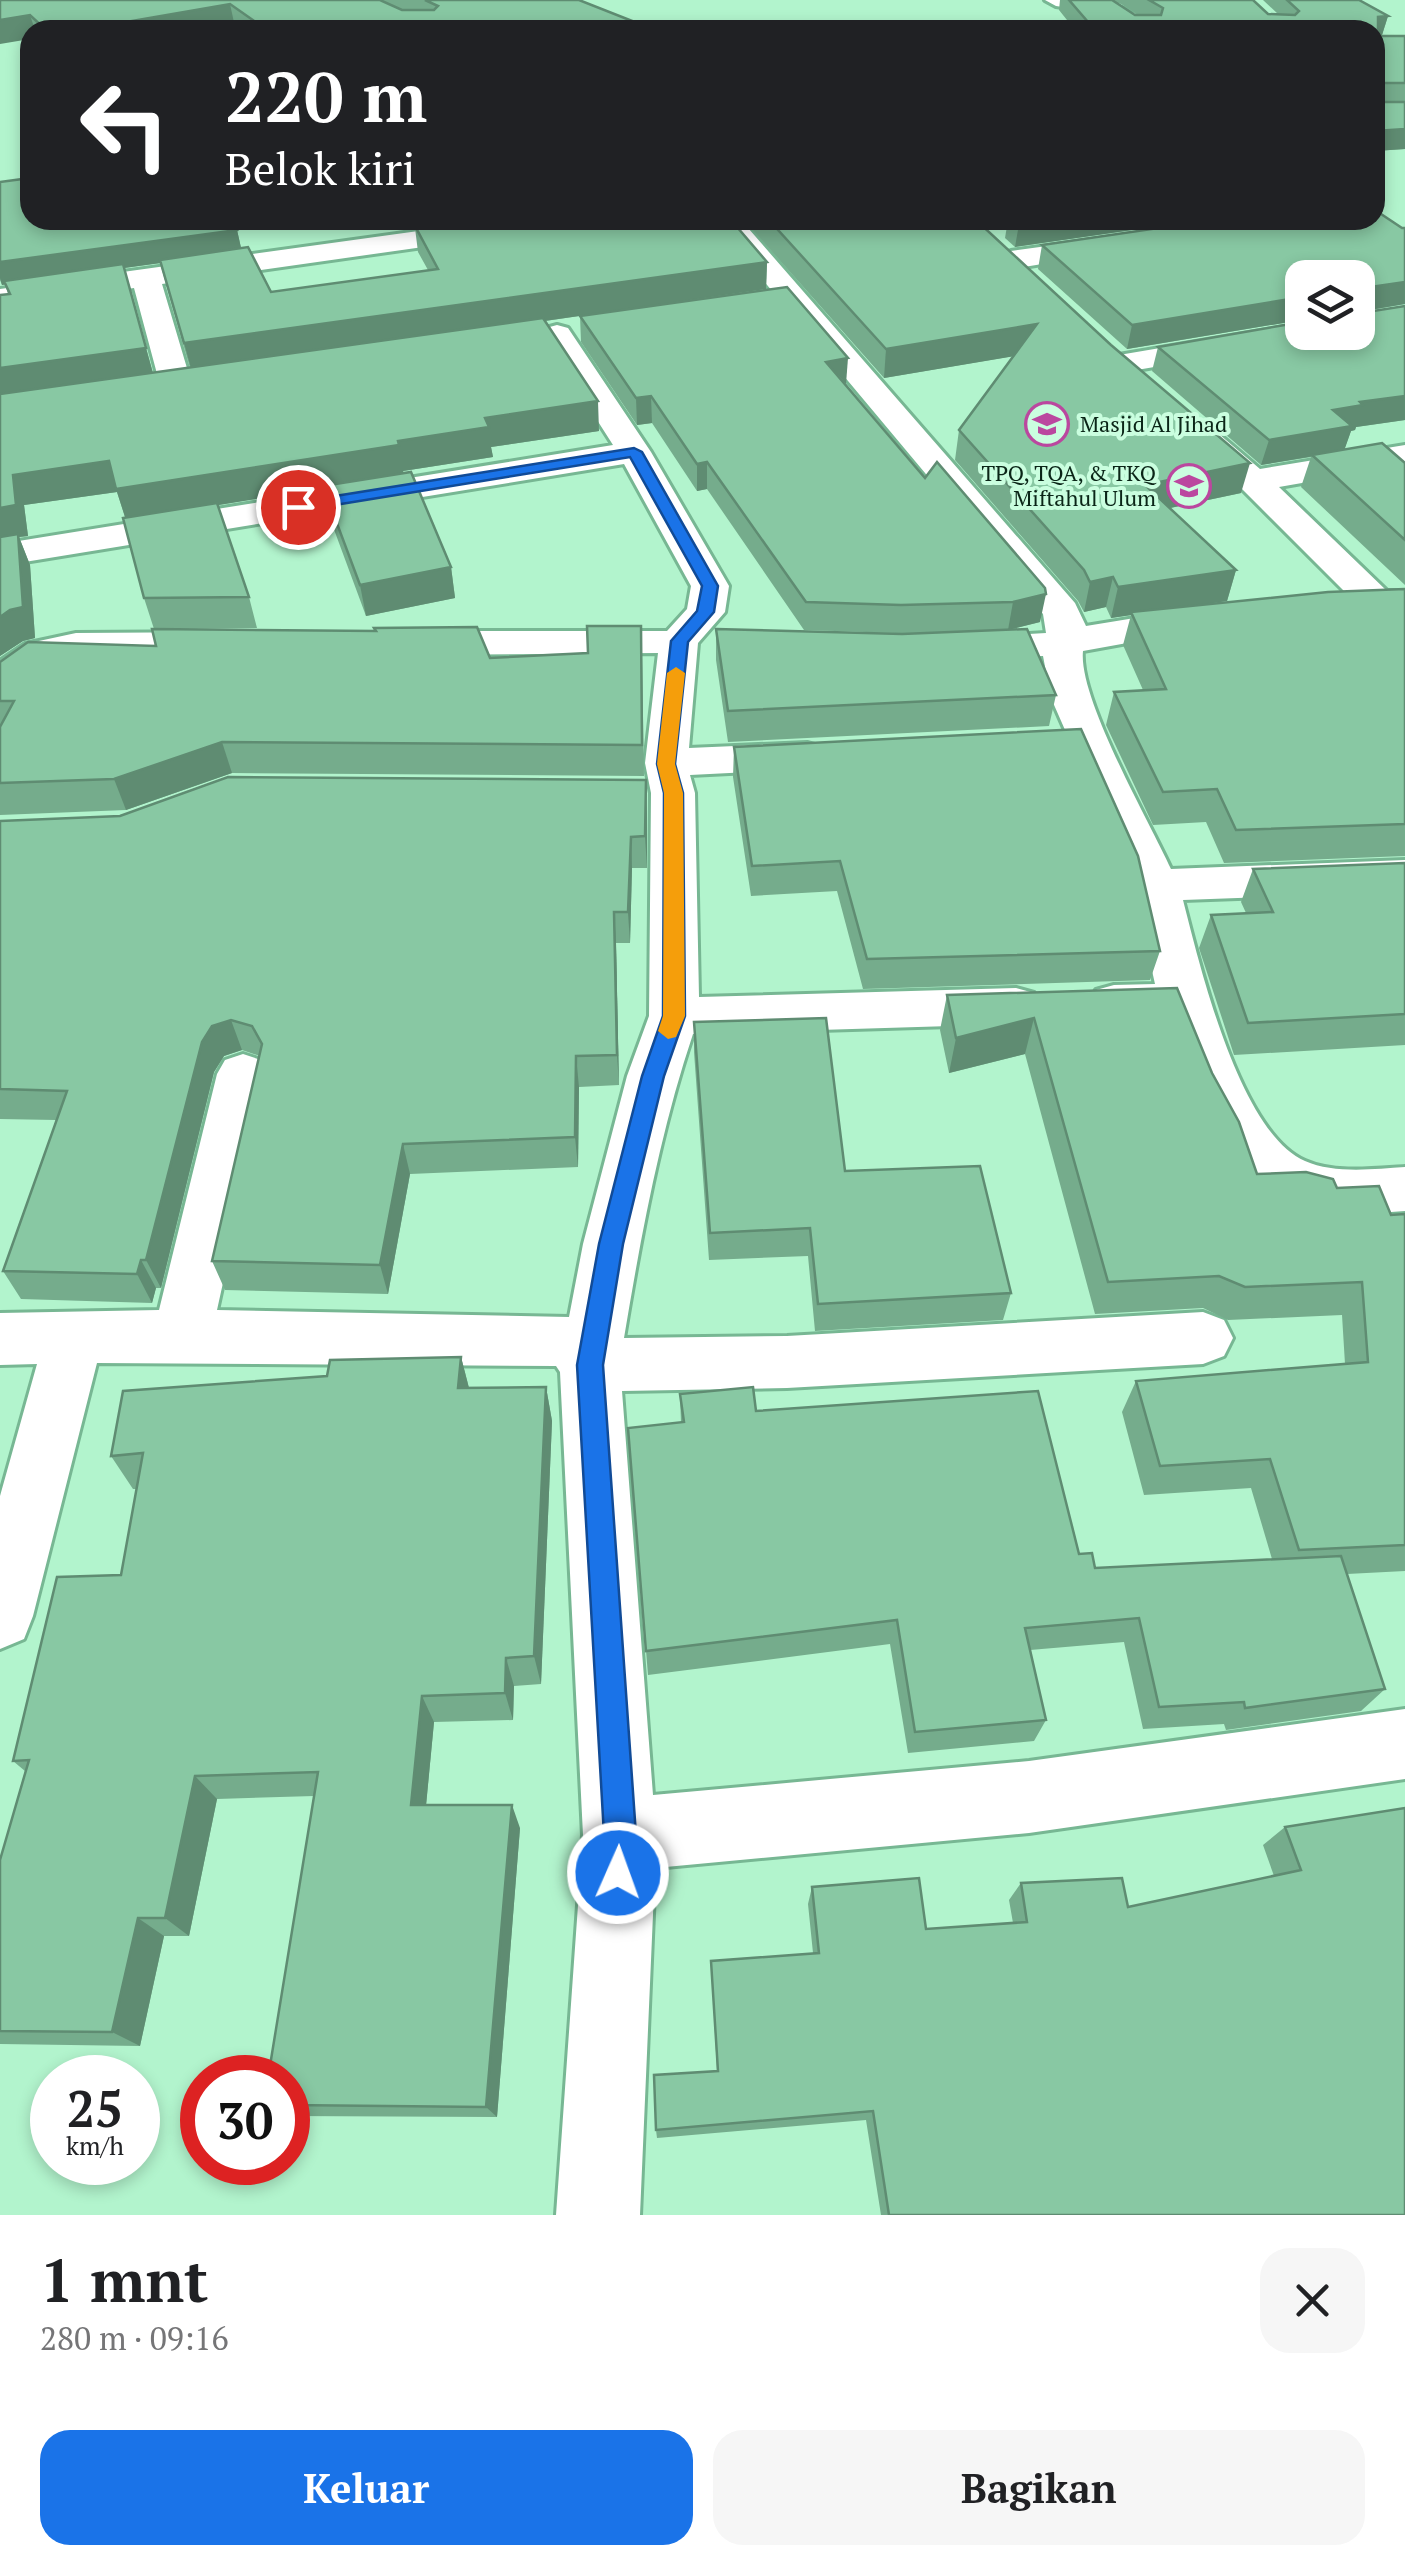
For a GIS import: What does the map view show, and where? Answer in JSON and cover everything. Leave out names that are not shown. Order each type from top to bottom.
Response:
[{"type":"street","points":[[1056,0],[1114,9],[1131,20]]},
{"type":"street","points":[[0,298],[486,230]]},
{"type":"street","points":[[735,230],[1061,611],[1067,624],[1063,644],[1069,742],[1156,885],[1184,1001],[1243,1134],[1267,1166],[1298,1181],[1350,1194],[1405,1189]]},
{"type":"street","points":[[1038,286],[999,250],[1147,240]]},
{"type":"street","points":[[146,278],[176,386]]},
{"type":"street","points":[[715,310],[794,298]]},
{"type":"street","points":[[558,334],[634,452],[710,586],[702,642],[655,784],[674,1016],[653,1076],[611,1244],[590,1365],[620,1835],[598,2215]]},
{"type":"street","points":[[1119,364],[1285,336]]},
{"type":"street","points":[[1092,338],[1391,602]]},
{"type":"street","points":[[137,392],[214,380]]},
{"type":"street","points":[[0,556],[634,452]]},
{"type":"street","points":[[1252,481],[1405,455]]},
{"type":"street","points":[[1338,606],[1391,602]]},
{"type":"street","points":[[916,648],[1063,644],[1118,630],[1241,616]]},
{"type":"street","points":[[368,643],[702,642]]},
{"type":"street","points":[[0,680],[39,652],[76,645],[270,644]]},
{"type":"street","points":[[655,784],[838,754]]},
{"type":"street","points":[[1156,885],[1405,876]]},
{"type":"street","points":[[674,1016],[1184,1001]]},
{"type":"street","points":[[182,1335],[242,1074]]},
{"type":"street","points":[[0,1339],[182,1335],[556,1340],[575,1345],[590,1365]]},
{"type":"street","points":[[590,1365],[787,1362],[1202,1338]]},
{"type":"street","points":[[0,1616],[74,1339]]},
{"type":"street","points":[[620,1835],[1029,1796],[1405,1744]]},
{"type":"building","points":[[0,0],[380,0],[402,10],[434,10],[438,6],[425,0],[579,0],[630,20],[253,20],[230,4],[138,20],[35,20],[30,15],[0,20]]},
{"type":"building","points":[[1069,0],[1112,0],[1135,15],[1161,15],[1163,8],[1149,0],[1253,0],[1268,14],[1295,15],[1299,11],[1287,0],[1359,0],[1388,16],[1378,20],[1086,20]]},
{"type":"building","points":[[1385,36],[1405,36],[1405,83],[1385,83]]},
{"type":"building","points":[[1385,102],[1405,102],[1405,129],[1385,130]]},
{"type":"building","points":[[20,179],[20,230],[237,230],[0,262],[0,182]]},
{"type":"building","points":[[1385,217],[1405,228],[1405,282],[1375,286],[1375,260],[1285,260],[1285,300],[1132,325],[1042,245],[1145,230],[1385,230]]},
{"type":"building","points":[[417,230],[740,230],[767,262],[184,343],[160,260],[248,247],[271,292],[438,269]]},
{"type":"building","points":[[778,230],[987,230],[1111,345],[1250,463],[1145,485],[1236,570],[1118,587],[1113,577],[1090,582],[1084,570],[959,430],[1037,324],[886,349]]},
{"type":"building","points":[[123,264],[146,348],[0,368],[0,295],[10,294],[4,281]]},
{"type":"building","points":[[787,287],[848,358],[826,362],[925,478],[937,462],[1045,588],[1046,594],[1013,602],[806,602],[707,462],[697,464],[651,396],[636,398],[580,316]]},
{"type":"building","points":[[1405,306],[1405,396],[1333,410],[1352,426],[1269,440],[1158,347],[1285,325],[1285,350],[1375,350],[1375,311]]},
{"type":"building","points":[[543,318],[598,401],[485,418],[489,427],[398,441],[399,445],[116,489],[109,461],[13,475],[16,505],[0,508],[0,394]]},
{"type":"building","points":[[1382,443],[1405,463],[1405,540],[1312,455]]},
{"type":"building","points":[[411,472],[451,567],[360,585],[323,486]]},
{"type":"building","points":[[217,503],[249,597],[144,598],[123,518]]},
{"type":"building","points":[[18,534],[23,607],[0,617],[0,537]]},
{"type":"building","points":[[1405,589],[1405,824],[1236,830],[1217,789],[1163,792],[1114,692],[1166,689],[1131,612],[1328,592]]},
{"type":"building","points":[[587,626],[641,626],[642,745],[222,742],[114,779],[0,783],[0,727],[14,701],[0,701],[0,662],[28,642],[156,646],[152,629],[376,631],[374,628],[477,627],[490,658],[588,653]]},
{"type":"building","points":[[716,629],[902,634],[1027,629],[1056,695],[728,711]]},
{"type":"building","points":[[1081,729],[1138,856],[1160,951],[867,959],[840,861],[752,866],[734,747]]},
{"type":"building","points":[[228,777],[646,780],[645,836],[631,837],[628,912],[614,912],[617,1055],[576,1056],[575,1137],[403,1144],[380,1265],[212,1261],[262,1044],[252,1026],[231,1020],[212,1026],[202,1042],[146,1260],[141,1260],[137,1274],[3,1271],[67,1091],[0,1089],[0,821],[120,816]]},
{"type":"building","points":[[1405,863],[1405,1014],[1248,1023],[1211,915],[1273,912],[1253,869]]},
{"type":"building","points":[[1177,988],[1212,1073],[1239,1122],[1257,1174],[1306,1172],[1333,1179],[1337,1188],[1379,1186],[1391,1215],[1405,1214],[1405,1545],[1299,1550],[1270,1459],[1160,1466],[1136,1381],[1368,1362],[1362,1282],[1245,1287],[1219,1276],[1108,1282],[1034,1018],[956,1038],[947,995]]},
{"type":"building","points":[[826,1018],[845,1171],[980,1166],[1011,1293],[818,1304],[810,1228],[710,1233],[694,1022]]},
{"type":"building","points":[[461,1357],[458,1388],[546,1387],[534,1656],[506,1658],[505,1693],[422,1696],[411,1805],[512,1805],[486,2107],[310,2105],[310,2055],[272,2055],[318,1772],[195,1776],[165,1918],[138,1918],[112,2032],[0,2031],[0,1860],[29,1760],[13,1761],[57,1577],[121,1575],[143,1453],[111,1456],[123,1391],[327,1376],[330,1360]]},
{"type":"building","points":[[753,1387],[756,1411],[1038,1391],[1079,1554],[1092,1553],[1095,1568],[1341,1556],[1385,1689],[1245,1708],[1244,1702],[1159,1707],[1139,1618],[1025,1628],[1046,1720],[915,1732],[897,1620],[646,1651],[628,1428],[684,1422],[680,1394]]},
{"type":"building","points":[[1405,1808],[1405,2215],[889,2215],[873,2111],[656,2130],[654,2075],[718,2071],[711,1961],[819,1953],[812,1887],[919,1878],[926,1929],[1027,1922],[1021,1883],[1122,1878],[1128,1907],[1301,1870],[1285,1827]]},
{"type":"slow traffic","points":[[668,1031],[674,1016],[673,793],[666,764],[676,673]]},
{"type":"place","name":"Masjid Al Jihad","points":[[1047,424]]},
{"type":"place","name":"TPQ, TQA, & TKQ Miftahul Ulum","points":[[1189,486]]},
{"type":"route","points":[[298,507],[634,452],[710,586],[706,612],[680,641],[666,764],[673,793],[674,1016],[653,1076],[611,1244],[590,1365],[620,1835],[618,1873]]}]
